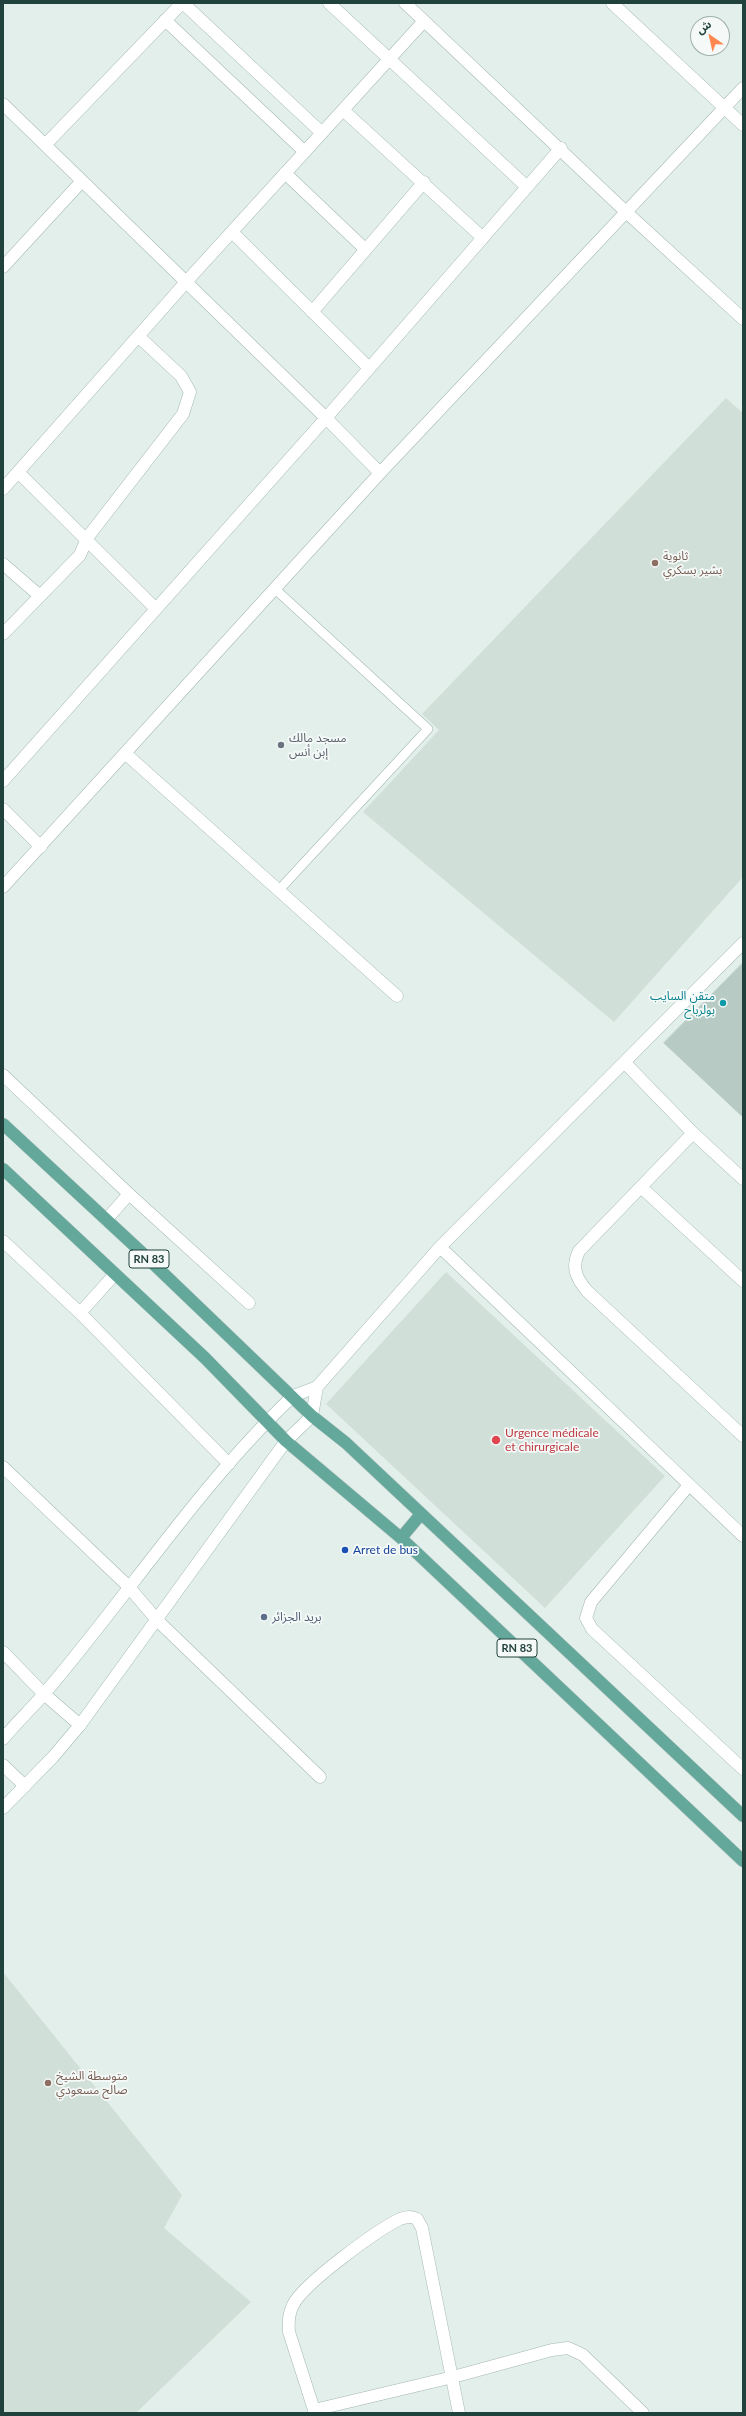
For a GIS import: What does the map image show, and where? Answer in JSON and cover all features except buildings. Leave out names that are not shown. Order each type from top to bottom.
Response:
[{"type":"main road","name":"RN 83","points":[[3,1124],[293,1396],[312,1416],[346,1443],[743,1816]]},
{"type":"main road","name":"RN 83","points":[[3,1169],[205,1358],[286,1441],[401,1538],[743,1860]]},
{"type":"main road","points":[[401,1538],[421,1514]]},
{"type":"street","points":[[45,145],[183,3],[322,133]]},
{"type":"street","points":[[329,3],[388,60],[527,187]]},
{"type":"street","points":[[405,3],[561,148],[625,211],[743,320]]},
{"type":"street","points":[[612,3],[743,125]]},
{"type":"street","points":[[165,20],[305,152]]},
{"type":"street","points":[[3,489],[186,282],[424,20]]},
{"type":"street","points":[[3,887],[126,754],[380,473],[625,211],[743,88]]},
{"type":"street","points":[[3,104],[326,418],[380,473]]},
{"type":"street","points":[[343,110],[424,182],[483,238]]},
{"type":"street","points":[[3,781],[326,418],[561,148]]},
{"type":"street","points":[[285,173],[365,249]]},
{"type":"street","points":[[3,267],[82,181]]},
{"type":"street","points":[[312,312],[424,182]]},
{"type":"street","points":[[232,232],[369,368]]},
{"type":"street","points":[[3,634],[80,555],[87,538],[183,414],[190,392],[181,376],[138,336]]},
{"type":"street","points":[[18,472],[87,538],[156,609]]},
{"type":"street","points":[[3,564],[40,596]]},
{"type":"street","points":[[126,754],[397,996]]},
{"type":"street","points":[[3,809],[41,847]]},
{"type":"street","points":[[3,1739],[44,1694],[128,1586],[266,1420],[293,1396],[317,1387],[440,1247],[743,943]]},
{"type":"street","points":[[625,1063],[693,1133],[743,1179]]},
{"type":"street","points":[[3,1075],[129,1194],[249,1303]]},
{"type":"street","points":[[693,1133],[642,1188],[580,1251],[575,1260],[578,1280],[743,1436]]},
{"type":"street","points":[[642,1188],[743,1281]]},
{"type":"street","points":[[106,1220],[129,1194]]},
{"type":"street","points":[[3,1241],[80,1313],[229,1464]]},
{"type":"street","points":[[440,1247],[743,1536]]},
{"type":"street","points":[[80,1313],[115,1274]]},
{"type":"street","points":[[3,1808],[80,1725],[286,1441],[312,1416],[317,1387]]},
{"type":"street","points":[[3,1467],[128,1586],[157,1620],[320,1777]]},
{"type":"street","points":[[689,1485],[591,1602],[586,1618],[592,1629],[743,1769]]},
{"type":"street","points":[[3,1652],[44,1694],[80,1725]]},
{"type":"street","points":[[3,1765],[25,1786]]},
{"type":"street","points":[[459,2413],[453,2377],[422,2228],[417,2219],[405,2217],[361,2245],[316,2280],[293,2304],[288,2320],[289,2332],[314,2412],[453,2377],[552,2350],[568,2348],[583,2354],[643,2413]]},
{"type":"lane","points":[[275,589],[428,729],[278,890]]},
{"type":"shaded area","name":"ثانوية بشير بسكري","points":[[726,398],[743,413],[743,877],[614,1022],[363,812],[439,730],[422,714]]},
{"type":"shaded area","name":"Urgence médicale et chirurgicale","points":[[446,1272],[665,1476],[545,1608],[326,1404]]},
{"type":"shaded area","name":"متوسطة الشيخ صالح مسعودي","points":[[3,1972],[182,2195],[164,2228],[251,2302],[136,2413],[3,2413]]},
{"type":"place","name":"ثانوية بشير بسكري","points":[[655,563]]},
{"type":"place","name":"مسجد مالك إبن أنس","points":[[281,745]]},
{"type":"place","name":"متقن السايب بولرباح","points":[[723,1003]]},
{"type":"place","name":"Urgence médicale et chirurgicale","points":[[496,1440]]},
{"type":"place","name":"Arret de bus","points":[[345,1550]]},
{"type":"place","name":"بريد الجزائر","points":[[264,1617]]},
{"type":"place","name":"متوسطة الشيخ صالح مسعودي","points":[[48,2083]]}]
